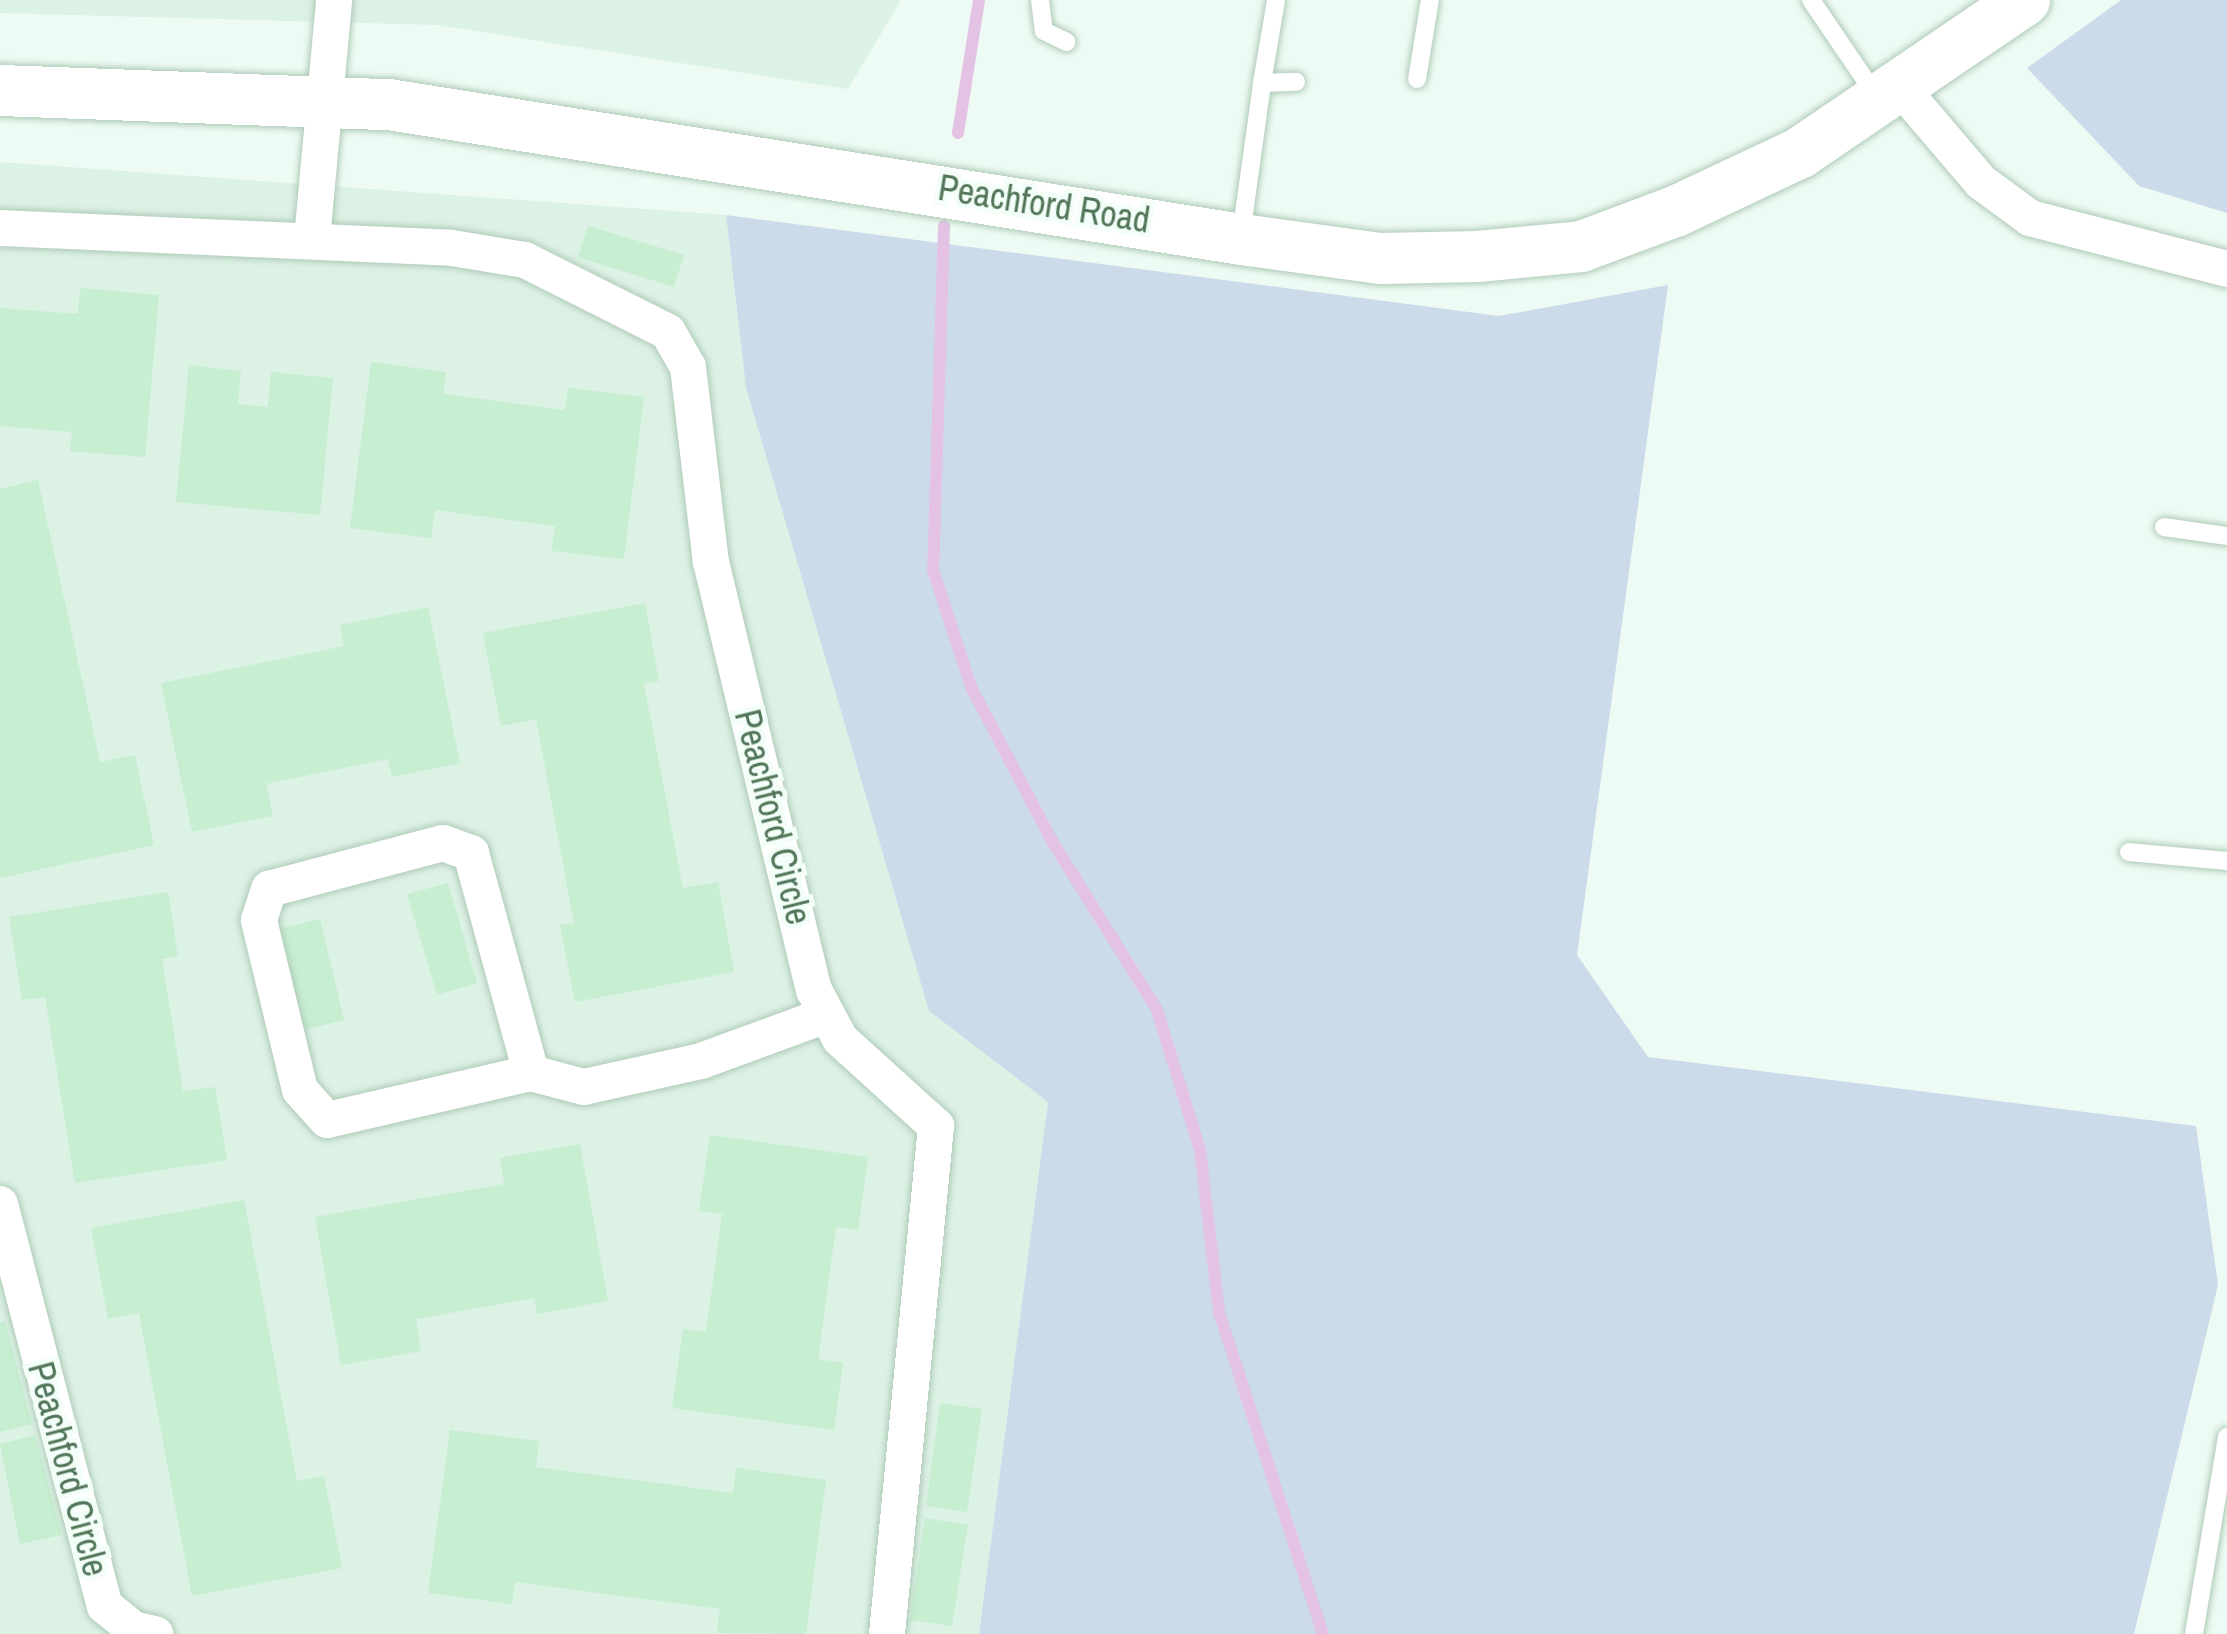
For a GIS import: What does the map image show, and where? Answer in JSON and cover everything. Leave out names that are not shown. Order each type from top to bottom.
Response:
[{"type":"street","points":[[312,239],[334,0]]},
{"type":"street","name":"Peachford Road","points":[[0,90],[327,98],[1380,257],[1581,246],[1800,152],[2024,0]]},
{"type":"street","points":[[1890,94],[1981,182],[2030,218],[2227,269]]},
{"type":"street","name":"Peachford Circle","points":[[0,228],[312,239],[526,260],[668,332],[688,367],[711,562],[814,990],[840,1039],[936,1126],[887,1634]]},
{"type":"street","points":[[531,1073],[471,853],[443,843],[269,889],[260,920],[300,1090],[327,1120],[531,1073],[584,1087],[701,1061],[827,1015]]},
{"type":"street","name":"Peachford Circle","points":[[0,1204],[105,1606],[133,1629],[155,1634]]},
{"type":"lane","points":[[1040,0],[1044,31],[1067,42]]},
{"type":"lane","points":[[1241,238],[1276,0]]},
{"type":"lane","points":[[1417,79],[1430,0]]},
{"type":"lane","points":[[1811,0],[1890,94]]},
{"type":"lane","points":[[1262,82],[1296,82]]},
{"type":"lane","points":[[2164,527],[2227,536]]},
{"type":"lane","points":[[2128,852],[2227,861]]},
{"type":"lane","points":[[2194,1634],[2227,1437]]},
{"type":"shaded area","points":[[0,0],[901,0],[848,89],[437,25],[0,13]]},
{"type":"shaded area","points":[[2121,0],[2227,0],[2227,213],[2139,186],[2027,68]]},
{"type":"shaded area","points":[[0,162],[726,215],[746,388],[929,1011],[1048,1102],[979,1634],[0,1634]]},
{"type":"shaded area","points":[[726,215],[1499,316],[1668,285],[1577,955],[1648,1057],[2196,1126],[2218,1285],[2134,1634],[979,1634],[1048,1102],[929,1011],[746,388]]},
{"type":"building","points":[[588,226],[684,255],[674,287],[578,257]]},
{"type":"building","points":[[80,288],[159,295],[145,457],[70,451],[72,432],[0,426],[0,308],[78,314]]},
{"type":"building","points":[[371,362],[446,372],[443,394],[565,410],[568,388],[644,397],[624,559],[551,551],[555,526],[435,510],[431,538],[350,528]]},
{"type":"building","points":[[189,365],[241,371],[238,404],[268,407],[271,372],[333,378],[320,515],[176,502]]},
{"type":"building","points":[[38,480],[100,762],[135,755],[154,845],[0,878],[0,489]]},
{"type":"building","points":[[645,603],[659,681],[644,684],[683,888],[718,882],[734,972],[575,1002],[560,925],[574,923],[536,719],[501,726],[483,633]]},
{"type":"building","points":[[428,607],[460,763],[392,777],[388,759],[266,784],[273,816],[192,832],[161,683],[344,646],[340,625]]},
{"type":"building","points":[[448,883],[477,983],[437,995],[407,894]]},
{"type":"building","points":[[168,892],[178,956],[162,959],[183,1091],[215,1087],[227,1160],[75,1183],[45,997],[22,1000],[9,917]]},
{"type":"building","points":[[320,919],[344,1020],[303,1030],[278,929]]},
{"type":"building","points":[[710,1135],[868,1157],[858,1230],[836,1227],[818,1359],[843,1363],[834,1430],[672,1408],[683,1329],[706,1332],[722,1214],[699,1211]]},
{"type":"building","points":[[580,1144],[608,1301],[537,1314],[534,1298],[416,1319],[421,1351],[341,1365],[315,1217],[504,1184],[500,1158]]},
{"type":"building","points":[[244,1200],[297,1481],[324,1476],[342,1568],[192,1596],[139,1313],[108,1319],[91,1228]]},
{"type":"building","points":[[5,1321],[32,1424],[0,1432],[0,1323]]},
{"type":"building","points":[[940,1403],[982,1409],[967,1512],[926,1506]]},
{"type":"building","points":[[450,1430],[539,1441],[536,1467],[733,1493],[736,1468],[826,1480],[806,1634],[717,1633],[720,1609],[515,1582],[512,1604],[428,1593]]},
{"type":"building","points":[[35,1435],[62,1535],[20,1544],[0,1444]]},
{"type":"building","points":[[925,1518],[968,1525],[952,1626],[910,1620]]},
{"type":"waterway","points":[[958,133],[979,0]]},
{"type":"waterway","points":[[944,226],[933,570],[972,689],[1052,841],[1157,1010],[1200,1150],[1219,1312],[1323,1634]]}]
